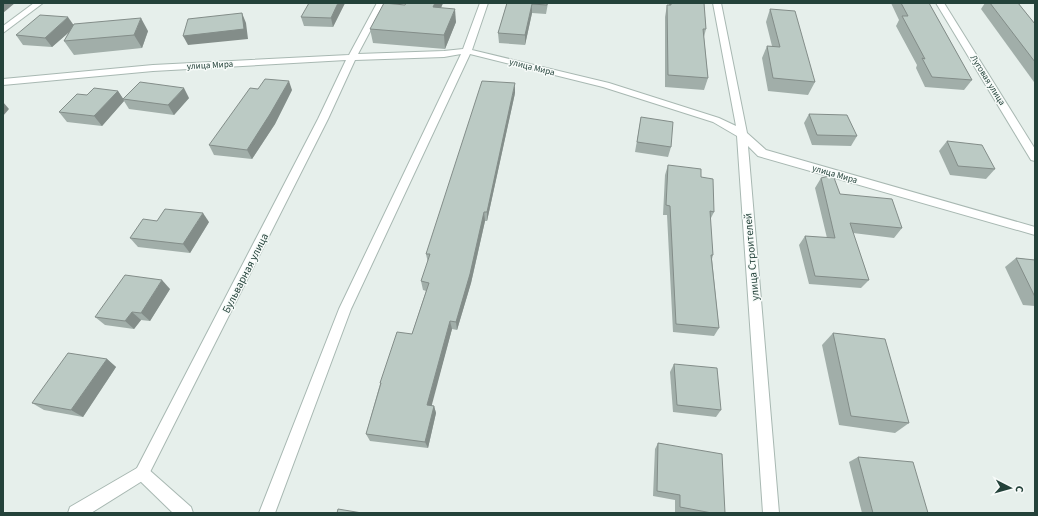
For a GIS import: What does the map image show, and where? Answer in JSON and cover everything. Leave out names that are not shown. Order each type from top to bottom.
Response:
[{"type":"street","points":[[3,30],[39,3]]},
{"type":"street","name":"Бульварная улица","points":[[142,472],[324,119],[352,57],[381,3]]},
{"type":"street","points":[[267,513],[345,309],[467,51],[484,3]]},
{"type":"street","name":"улица Строителей","points":[[717,3],[742,134],[771,513]]},
{"type":"street","name":"Луговая улица","points":[[940,3],[1035,157]]},
{"type":"street","name":"улица Мира","points":[[3,82],[153,68],[352,57],[444,54],[467,51],[606,86],[716,120],[742,134],[762,153],[1035,231]]},
{"type":"street","points":[[76,513],[142,472],[185,513]]},
{"type":"building","points":[[309,3],[338,3],[331,18],[301,17]]},
{"type":"building","points":[[384,3],[405,5],[406,3],[435,3],[433,7],[455,9],[444,35],[370,29]]},
{"type":"building","points":[[507,3],[547,3],[547,5],[532,4],[525,35],[498,33]]},
{"type":"building","points":[[671,3],[704,3],[706,29],[703,29],[708,78],[668,75],[667,5],[671,5]]},
{"type":"building","points":[[901,3],[929,3],[972,80],[932,77],[922,58],[925,59],[902,16],[908,16]]},
{"type":"building","points":[[990,3],[1018,3],[1035,24],[1035,62]]},
{"type":"building","points":[[770,9],[795,11],[815,82],[773,78],[767,46],[780,47]]},
{"type":"building","points":[[242,13],[244,29],[183,36],[188,19]]},
{"type":"building","points":[[40,15],[68,17],[45,38],[16,35]]},
{"type":"building","points":[[141,18],[134,35],[64,41],[74,24]]},
{"type":"building","points":[[265,79],[289,81],[247,150],[209,145],[250,88],[258,89]]},
{"type":"building","points":[[482,81],[515,83],[487,212],[484,212],[470,274],[456,322],[450,321],[427,405],[434,406],[425,442],[366,434],[380,383],[397,332],[412,334],[429,283],[421,281],[430,254],[426,254]]},
{"type":"building","points":[[140,82],[184,88],[168,105],[123,99]]},
{"type":"building","points":[[94,88],[118,91],[94,116],[59,112],[77,94],[87,95]]},
{"type":"building","points":[[809,114],[847,115],[857,136],[817,135]]},
{"type":"building","points":[[641,117],[673,122],[671,147],[637,142]]},
{"type":"building","points":[[947,141],[982,145],[995,169],[958,166]]},
{"type":"building","points":[[668,165],[701,169],[701,177],[713,179],[714,212],[710,211],[713,255],[711,255],[719,328],[676,324],[670,206],[666,205]]},
{"type":"building","points":[[833,175],[840,194],[892,199],[902,228],[850,223],[869,280],[815,276],[805,236],[835,238],[821,178]]},
{"type":"building","points":[[165,209],[203,213],[183,244],[130,238],[143,219],[157,221]]},
{"type":"building","points":[[1016,258],[1035,260],[1035,297]]},
{"type":"building","points":[[125,275],[162,280],[141,313],[132,312],[125,321],[95,317]]},
{"type":"building","points":[[833,333],[885,339],[909,423],[851,416]]},
{"type":"building","points":[[68,353],[107,359],[71,410],[32,403]]},
{"type":"building","points":[[674,364],[717,368],[721,410],[677,405]]},
{"type":"building","points":[[658,443],[722,454],[725,513],[712,513],[680,507],[680,495],[657,491]]},
{"type":"building","points":[[858,457],[913,462],[928,513],[873,513]]},
{"type":"building","points":[[338,509],[362,513],[337,513]]}]
